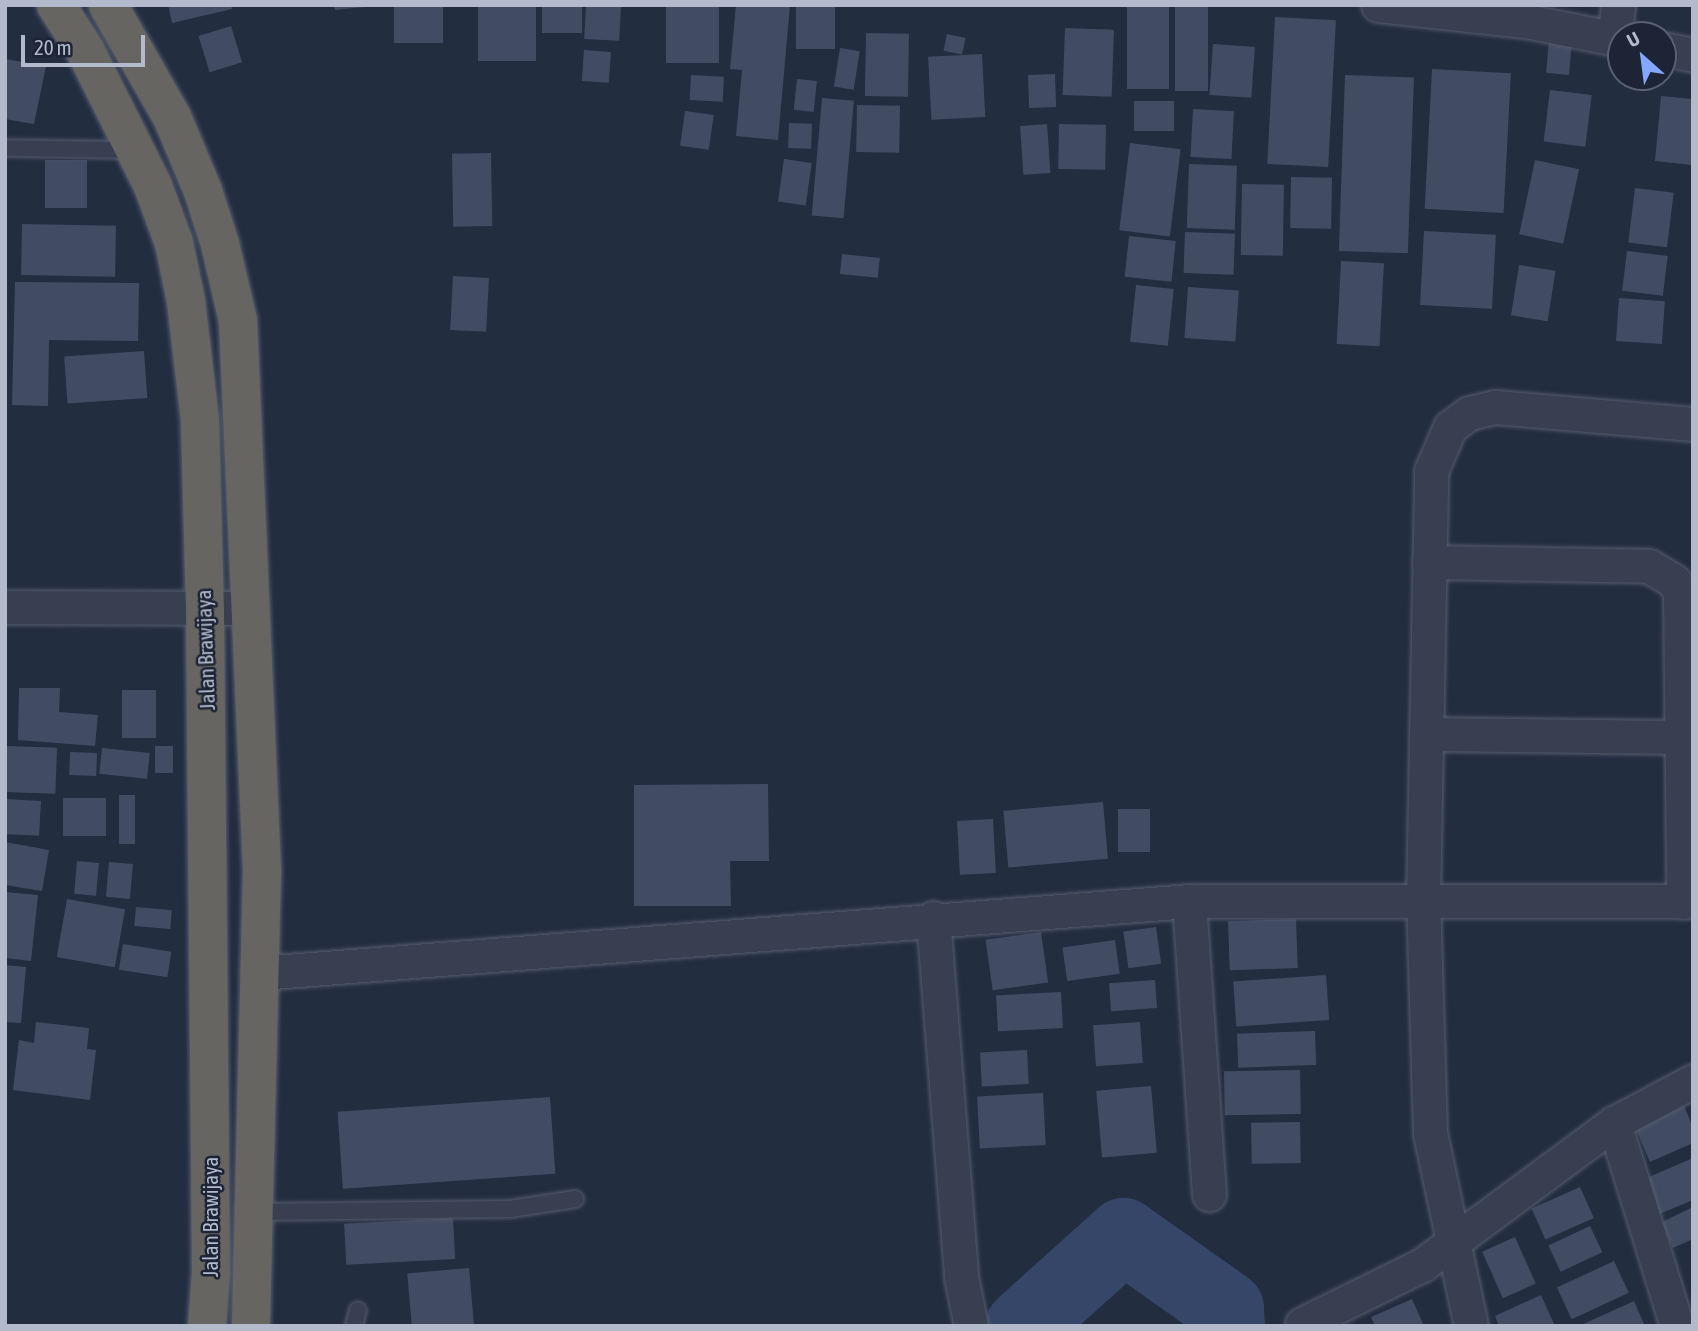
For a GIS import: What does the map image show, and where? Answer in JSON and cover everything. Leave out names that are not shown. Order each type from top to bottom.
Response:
[{"type":"highway","name":"Jalan Brawijaya","points":[[56,5],[136,150],[174,243],[187,302],[200,421],[205,611],[211,1272],[207,1326]]},
{"type":"highway","name":"Jalan Brawijaya","points":[[108,5],[172,117],[220,244],[238,321],[262,871],[257,1212],[251,1326]]},
{"type":"street","points":[[1378,5],[1531,22],[1607,38]]},
{"type":"street","points":[[1471,1326],[1430,1133],[1423,901],[1431,471],[1450,426],[1469,413],[1495,407],[1693,424]]},
{"type":"street","points":[[260,973],[933,918],[1189,901],[1688,902],[1681,737],[1680,593],[1666,573],[1648,566],[1429,562]]},
{"type":"street","points":[[5,607],[205,611],[251,608]]},
{"type":"street","points":[[1426,734],[1681,737]]},
{"type":"street","points":[[1189,901],[1209,1194]]},
{"type":"street","points":[[933,918],[961,1277],[971,1326]]},
{"type":"street","points":[[1302,1324],[1422,1265],[1614,1123],[1693,1081]]},
{"type":"street","points":[[1614,1123],[1677,1326]]},
{"type":"lane","points":[[5,148],[136,150]]},
{"type":"lane","points":[[257,1212],[510,1209],[575,1199]]},
{"type":"building","points":[[168,5],[231,5],[232,9],[172,23]]},
{"type":"building","points":[[334,5],[364,5],[364,7],[335,10]]},
{"type":"building","points":[[394,5],[443,5],[443,43],[394,43]]},
{"type":"building","points":[[478,5],[536,5],[536,61],[478,61]]},
{"type":"building","points":[[542,5],[582,5],[582,33],[542,33]]},
{"type":"building","points":[[586,5],[621,7],[619,41],[584,39]]},
{"type":"building","points":[[666,5],[719,5],[719,63],[666,63]]},
{"type":"building","points":[[736,5],[790,5],[778,140],[736,136],[742,70],[730,69]]},
{"type":"building","points":[[796,5],[835,5],[835,49],[796,49]]},
{"type":"building","points":[[1127,5],[1169,5],[1169,89],[1127,89]]},
{"type":"building","points":[[1175,5],[1208,5],[1208,91],[1175,91]]},
{"type":"building","points":[[1275,17],[1336,20],[1328,167],[1267,164]]},
{"type":"building","points":[[231,26],[242,62],[210,72],[198,36]]},
{"type":"building","points":[[1065,28],[1114,30],[1112,97],[1063,95]]},
{"type":"building","points":[[866,33],[909,34],[908,97],[865,96]]},
{"type":"building","points":[[947,34],[966,38],[962,55],[943,51]]},
{"type":"building","points":[[1549,40],[1572,42],[1569,75],[1546,73]]},
{"type":"building","points":[[1213,44],[1255,47],[1251,98],[1209,95]]},
{"type":"building","points":[[840,48],[860,51],[854,90],[834,87]]},
{"type":"building","points":[[584,50],[611,52],[609,83],[582,81]]},
{"type":"building","points":[[982,54],[985,117],[931,120],[928,57]]},
{"type":"building","points":[[5,59],[46,66],[34,124],[5,119]]},
{"type":"building","points":[[1432,69],[1511,73],[1504,213],[1425,209]]},
{"type":"building","points":[[1055,74],[1056,107],[1029,108],[1028,75]]},
{"type":"building","points":[[691,75],[724,77],[723,102],[690,100]]},
{"type":"building","points":[[1345,75],[1414,77],[1408,253],[1339,251]]},
{"type":"building","points":[[797,79],[817,81],[814,112],[794,110]]},
{"type":"building","points":[[1550,90],[1592,95],[1585,147],[1544,142]]},
{"type":"building","points":[[1661,96],[1693,99],[1692,165],[1655,161]]},
{"type":"building","points":[[822,98],[854,101],[844,218],[812,216]]},
{"type":"building","points":[[1134,101],[1174,101],[1174,131],[1134,131]]},
{"type":"building","points":[[857,105],[900,106],[899,153],[856,152]]},
{"type":"building","points":[[1193,109],[1234,111],[1231,159],[1190,157]]},
{"type":"building","points":[[685,111],[714,115],[709,150],[680,146]]},
{"type":"building","points":[[789,123],[812,124],[811,149],[788,148]]},
{"type":"building","points":[[1047,124],[1050,173],[1023,175],[1020,126]]},
{"type":"building","points":[[1059,124],[1106,125],[1105,170],[1058,169]]},
{"type":"building","points":[[1130,143],[1181,149],[1170,237],[1119,230]]},
{"type":"building","points":[[491,153],[492,226],[453,227],[452,154]]},
{"type":"building","points":[[784,159],[812,163],[806,205],[778,202]]},
{"type":"building","points":[[45,160],[87,160],[87,208],[45,208]]},
{"type":"building","points":[[1535,160],[1579,169],[1563,244],[1519,234]]},
{"type":"building","points":[[1189,164],[1237,166],[1235,230],[1187,228]]},
{"type":"building","points":[[1291,177],[1332,178],[1331,229],[1290,228]]},
{"type":"building","points":[[1242,184],[1284,185],[1283,256],[1241,255]]},
{"type":"building","points":[[1635,188],[1674,193],[1667,247],[1628,243]]},
{"type":"building","points":[[22,224],[116,226],[115,277],[21,275]]},
{"type":"building","points":[[1424,231],[1496,235],[1492,309],[1420,305]]},
{"type":"building","points":[[1185,232],[1235,234],[1234,275],[1184,273]]},
{"type":"building","points":[[1129,236],[1176,241],[1171,282],[1125,277]]},
{"type":"building","points":[[1627,251],[1668,256],[1663,296],[1622,291]]},
{"type":"building","points":[[842,254],[880,258],[878,278],[840,274]]},
{"type":"building","points":[[1341,261],[1384,263],[1380,346],[1337,344]]},
{"type":"building","points":[[1519,265],[1556,271],[1548,321],[1511,315]]},
{"type":"building","points":[[453,276],[489,278],[486,332],[450,330]]},
{"type":"building","points":[[15,282],[139,283],[138,341],[49,340],[48,406],[12,405]]},
{"type":"building","points":[[1136,285],[1174,289],[1168,346],[1130,342]]},
{"type":"building","points":[[1188,287],[1239,291],[1235,341],[1184,338]]},
{"type":"building","points":[[1619,298],[1665,301],[1662,344],[1616,341]]},
{"type":"building","points":[[144,351],[147,398],[67,403],[64,357]]},
{"type":"building","points":[[19,688],[60,688],[59,712],[98,715],[95,746],[18,740]]},
{"type":"building","points":[[122,690],[156,690],[156,738],[122,738]]},
{"type":"building","points":[[5,746],[57,748],[55,794],[5,792]]},
{"type":"building","points":[[155,746],[173,746],[173,773],[155,773]]},
{"type":"building","points":[[102,748],[150,753],[147,779],[99,774]]},
{"type":"building","points":[[70,752],[97,753],[96,776],[69,775]]},
{"type":"building","points":[[768,784],[769,861],[730,861],[731,906],[634,906],[634,785]]},
{"type":"building","points":[[119,795],[135,795],[135,844],[119,844]]},
{"type":"building","points":[[63,798],[106,798],[106,836],[63,836]]},
{"type":"building","points":[[5,799],[41,801],[39,836],[5,834]]},
{"type":"building","points":[[1103,802],[1108,859],[1008,867],[1003,811]]},
{"type":"building","points":[[1118,809],[1150,809],[1150,852],[1118,852]]},
{"type":"building","points":[[993,819],[996,873],[960,875],[957,821]]},
{"type":"building","points":[[5,842],[49,850],[42,891],[5,885]]},
{"type":"building","points":[[77,861],[99,863],[96,896],[74,894]]},
{"type":"building","points":[[109,862],[133,864],[130,899],[106,897]]},
{"type":"building","points":[[5,892],[38,895],[31,961],[5,958]]},
{"type":"building","points":[[67,899],[125,909],[115,967],[57,957]]},
{"type":"building","points":[[136,907],[172,910],[170,929],[134,926]]},
{"type":"building","points":[[1296,919],[1298,968],[1230,970],[1228,921]]},
{"type":"building","points":[[1156,927],[1161,964],[1128,968],[1123,932]]},
{"type":"building","points":[[1041,932],[1048,983],[993,990],[986,940]]},
{"type":"building","points":[[1115,940],[1120,974],[1067,981],[1063,947]]},
{"type":"building","points":[[123,944],[171,952],[167,977],[119,970]]},
{"type":"building","points":[[5,965],[26,967],[21,1023],[5,1022]]},
{"type":"building","points":[[1326,975],[1329,1020],[1236,1026],[1233,981]]},
{"type":"building","points":[[1155,980],[1157,1008],[1111,1011],[1109,983]]},
{"type":"building","points":[[1061,992],[1063,1028],[998,1031],[996,995]]},
{"type":"building","points":[[36,1022],[89,1028],[87,1049],[96,1050],[90,1100],[13,1090],[19,1040],[34,1043]]},
{"type":"building","points":[[1140,1022],[1143,1063],[1096,1066],[1093,1025]]},
{"type":"building","points":[[1315,1031],[1316,1065],[1238,1068],[1237,1034]]},
{"type":"building","points":[[1027,1050],[1029,1084],[982,1086],[980,1052]]},
{"type":"building","points":[[1300,1070],[1301,1114],[1225,1115],[1224,1071]]},
{"type":"building","points":[[1151,1086],[1157,1153],[1102,1158],[1096,1091]]},
{"type":"building","points":[[1043,1093],[1046,1145],[980,1148],[977,1096]]},
{"type":"building","points":[[550,1097],[555,1174],[343,1189],[338,1112]]},
{"type":"building","points":[[1682,1101],[1693,1127],[1693,1143],[1650,1162],[1633,1122]]},
{"type":"building","points":[[1300,1122],[1301,1163],[1252,1164],[1251,1123]]},
{"type":"building","points":[[1693,1158],[1693,1200],[1657,1215],[1642,1180]]},
{"type":"building","points":[[1580,1187],[1594,1218],[1545,1240],[1532,1209]]},
{"type":"building","points":[[1693,1207],[1693,1239],[1673,1248],[1662,1222]]},
{"type":"building","points":[[453,1218],[455,1259],[346,1265],[344,1224]]},
{"type":"building","points":[[1590,1226],[1602,1252],[1561,1272],[1548,1245]]},
{"type":"building","points":[[1515,1237],[1536,1284],[1503,1298],[1482,1252]]},
{"type":"building","points":[[1614,1261],[1629,1293],[1572,1319],[1557,1288]]},
{"type":"building","points":[[469,1268],[474,1326],[412,1326],[407,1273]]},
{"type":"building","points":[[1541,1295],[1555,1326],[1499,1326],[1495,1316]]},
{"type":"building","points":[[1412,1299],[1424,1326],[1375,1326],[1371,1317]]},
{"type":"building","points":[[1634,1301],[1645,1326],[1579,1326]]},
{"type":"waterway","points":[[1022,1326],[1123,1235],[1226,1308],[1227,1326]]}]
